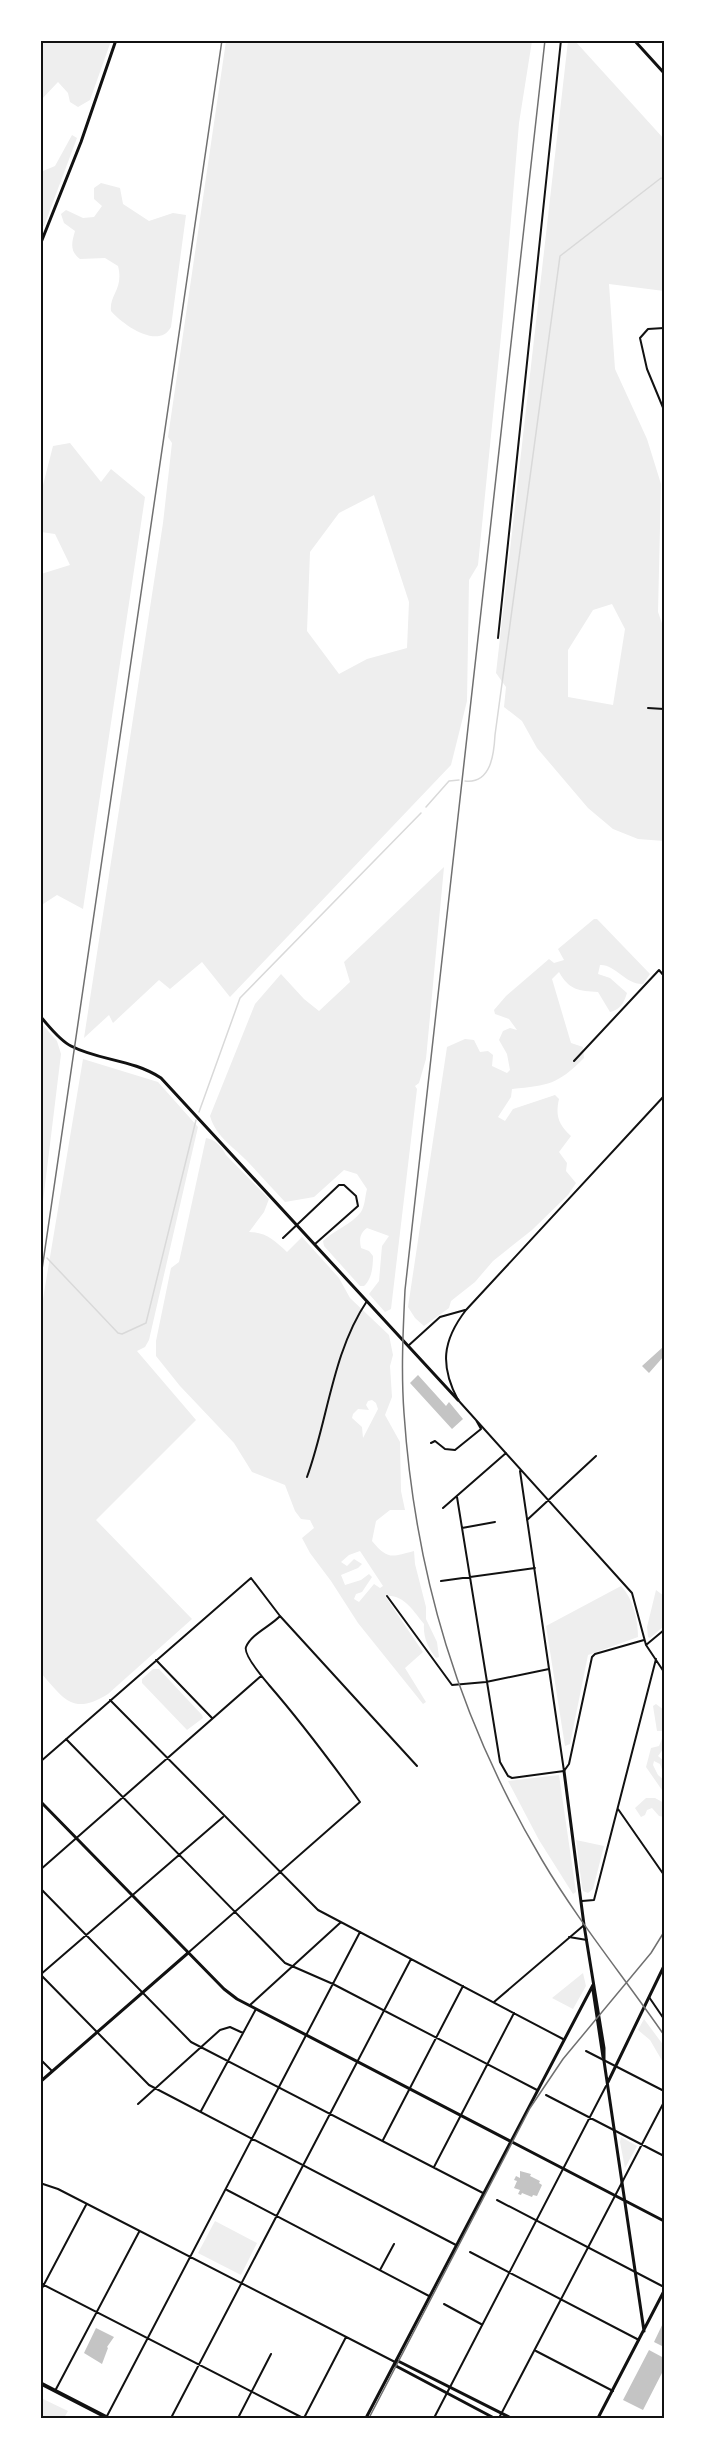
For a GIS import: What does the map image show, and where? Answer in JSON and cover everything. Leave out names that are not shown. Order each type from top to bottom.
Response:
[{"type":"main road","points":[[40,2383],[107,2418]]},
{"type":"street","points":[[40,245],[81,142],[116,40]]},
{"type":"street","points":[[498,638],[561,40]]},
{"type":"street","points":[[634,40],[664,73]]},
{"type":"street","points":[[664,328],[648,328],[640,338],[647,369],[664,410]]},
{"type":"street","points":[[648,708],[664,709]]},
{"type":"street","points":[[574,1061],[659,970],[664,976]]},
{"type":"street","points":[[40,1016],[57,1035],[72,1047],[134,1064],[161,1078],[473,1415],[632,1593],[646,1645],[664,1672]]},
{"type":"street","points":[[458,1400],[448,1377],[446,1356],[452,1331],[466,1310],[664,1096]]},
{"type":"street","points":[[283,1238],[339,1185],[344,1185],[356,1196],[358,1203],[356,1208],[315,1244]]},
{"type":"street","points":[[307,1477],[319,1440],[330,1392],[352,1327],[367,1301]]},
{"type":"street","points":[[408,1346],[440,1317],[466,1310]]},
{"type":"street","points":[[431,1443],[435,1441],[445,1449],[455,1450],[481,1429],[473,1415]]},
{"type":"street","points":[[443,1508],[506,1452]]},
{"type":"street","points":[[527,1520],[596,1456]]},
{"type":"street","points":[[520,1469],[644,2331]]},
{"type":"street","points":[[457,1497],[500,1762],[508,1776],[564,1771],[569,1764],[592,1657],[644,1640]]},
{"type":"street","points":[[462,1528],[495,1522]]},
{"type":"street","points":[[441,1581],[535,1569]]},
{"type":"street","points":[[40,1761],[251,1578],[280,1616],[417,1766]]},
{"type":"street","points":[[387,1596],[446,1681],[452,1685],[486,1682],[549,1669]]},
{"type":"street","points":[[40,2082],[360,1802],[316,1741],[261,1676],[246,1653],[246,1647],[280,1616]]},
{"type":"street","points":[[646,1645],[664,1630]]},
{"type":"street","points":[[156,1659],[212,1718]]},
{"type":"street","points":[[581,1900],[594,1900],[656,1659]]},
{"type":"street","points":[[40,1870],[261,1676]]},
{"type":"street","points":[[110,1700],[318,1910],[563,2039]]},
{"type":"street","points":[[66,1739],[285,1963],[333,1984],[537,2090]]},
{"type":"street","points":[[40,1801],[224,1989],[306,2035],[664,2221]]},
{"type":"street","points":[[618,1809],[664,1875]]},
{"type":"street","points":[[223,1816],[41,1975],[149,2085],[456,2245]]},
{"type":"street","points":[[40,1888],[191,2042],[228,2059],[483,2193]]},
{"type":"street","points":[[250,2005],[340,1923]]},
{"type":"street","points":[[494,2002],[584,1925]]},
{"type":"street","points":[[107,2418],[360,1932]]},
{"type":"street","points":[[568,1937],[587,1940]]},
{"type":"street","points":[[171,2418],[411,1959]]},
{"type":"street","points":[[434,2418],[591,2117],[664,1966]]},
{"type":"street","points":[[366,2418],[593,1985]]},
{"type":"street","points":[[382,2140],[463,1986]]},
{"type":"street","points":[[648,1997],[664,2019]]},
{"type":"street","points":[[201,2111],[256,2008]]},
{"type":"street","points":[[434,2167],[514,2013]]},
{"type":"street","points":[[138,2104],[224,2028],[230,2027],[243,2033]]},
{"type":"street","points":[[586,2051],[664,2091]]},
{"type":"street","points":[[40,2059],[52,2071]]},
{"type":"street","points":[[546,2095],[664,2156]]},
{"type":"street","points":[[499,2418],[664,2102]]},
{"type":"street","points":[[40,2183],[58,2189],[395,2362],[398,2361],[511,2418]]},
{"type":"street","points":[[226,2190],[429,2296]]},
{"type":"street","points":[[497,2200],[636,2272],[664,2289],[598,2418]]},
{"type":"street","points":[[40,2292],[86,2205]]},
{"type":"street","points":[[55,2391],[139,2232]]},
{"type":"street","points":[[380,2270],[394,2244]]},
{"type":"street","points":[[470,2252],[639,2340]]},
{"type":"street","points":[[40,2283],[303,2418],[346,2337]]},
{"type":"street","points":[[444,2304],[482,2325]]},
{"type":"street","points":[[535,2350],[613,2391]]},
{"type":"street","points":[[238,2418],[271,2355]]},
{"type":"street","points":[[395,2362],[396,2366],[494,2418]]},
{"type":"shaded area","points":[[41,40],[111,41],[90,100],[78,107],[70,102],[68,93],[58,82],[41,100]]},
{"type":"shaded area","points":[[226,41],[532,41],[519,123],[503,316],[478,565],[469,580],[467,701],[451,765],[230,997],[202,962],[170,989],[159,980],[113,1023],[109,1015],[84,1038],[163,523],[172,443],[168,437]],"holes":[[[374,495],[409,602],[407,648],[367,659],[339,674],[307,631],[310,552],[339,513]]]},
{"type":"shaded area","points":[[568,41],[575,41],[664,139],[664,291],[609,284],[615,369],[647,439],[661,484],[658,612],[664,629],[664,841],[638,839],[613,829],[588,808],[537,748],[522,721],[504,707],[506,687],[496,673]],"holes":[[[612,604],[625,629],[613,705],[568,697],[568,650],[593,610]]]},
{"type":"shaded area","points":[[72,135],[77,138],[44,226],[41,227],[41,169],[43,171],[55,166]]},
{"type":"shaded area","points":[[101,183],[120,188],[123,204],[149,221],[173,213],[186,215],[171,327],[158,336],[141,333],[124,323],[111,311],[119,280],[118,266],[105,258],[80,259],[74,253],[72,243],[75,231],[64,223],[61,214],[66,210],[83,218],[94,217],[102,206],[94,199],[94,188]]},
{"type":"shaded area","points":[[70,443],[101,482],[111,469],[145,497],[83,909],[57,895],[40,906],[41,574],[70,565],[55,534],[41,532],[41,493],[53,446]]},
{"type":"shaded area","points":[[444,867],[426,1059],[419,1083],[415,1086],[417,1089],[391,1309],[385,1312],[369,1294],[379,1281],[382,1246],[389,1236],[367,1228],[361,1234],[361,1248],[369,1251],[373,1256],[370,1276],[364,1286],[360,1286],[324,1246],[323,1241],[357,1217],[362,1210],[367,1189],[357,1174],[344,1170],[314,1197],[285,1202],[221,1136],[210,1116],[255,1004],[281,974],[304,999],[319,1011],[350,982],[344,962]]},
{"type":"shaded area","points":[[594,919],[597,919],[650,974],[643,984],[637,983],[611,968],[600,965],[598,974],[610,978],[627,993],[621,1006],[610,1012],[598,992],[585,991],[571,986],[559,972],[552,979],[571,1043],[583,1047],[584,1058],[559,1079],[544,1085],[512,1089],[511,1097],[498,1117],[505,1121],[513,1109],[555,1095],[559,1099],[559,1120],[571,1136],[559,1152],[567,1163],[566,1171],[576,1183],[568,1195],[532,1230],[493,1261],[475,1282],[451,1301],[449,1308],[424,1326],[408,1307],[447,1047],[465,1039],[474,1040],[480,1052],[488,1051],[493,1055],[492,1066],[507,1073],[510,1070],[507,1054],[499,1040],[503,1031],[510,1028],[517,1030],[509,1019],[495,1014],[494,1010],[506,996],[549,959],[554,963],[564,960],[558,949]]},
{"type":"shaded area","points":[[41,1023],[57,1041],[61,1054],[41,1218]]},
{"type":"shaded area","points":[[83,1059],[158,1082],[198,1127],[149,1340],[145,1347],[137,1351],[196,1420],[96,1520],[192,1619],[108,1694],[86,1704],[77,1704],[63,1697],[41,1673],[41,1311]]},
{"type":"shaded area","points":[[206,1138],[218,1144],[269,1199],[264,1212],[249,1232],[265,1235],[287,1252],[302,1237],[339,1278],[350,1298],[389,1335],[393,1355],[390,1366],[392,1397],[385,1415],[400,1442],[401,1491],[405,1510],[390,1510],[376,1521],[372,1541],[390,1555],[414,1551],[426,1607],[426,1619],[437,1642],[439,1657],[436,1658],[431,1650],[425,1638],[424,1624],[412,1609],[398,1598],[385,1596],[423,1652],[405,1668],[426,1702],[423,1704],[358,1623],[310,1553],[302,1538],[314,1528],[310,1520],[301,1519],[295,1511],[285,1485],[252,1472],[234,1443],[180,1386],[156,1356],[156,1341],[171,1268],[179,1262]],"holes":[[[372,1400],[378,1409],[363,1438],[362,1427],[352,1418],[358,1409],[369,1410],[366,1405]],[[360,1551],[383,1586],[380,1588],[374,1584],[359,1602],[354,1599],[356,1594],[362,1592],[372,1577],[369,1574],[361,1580],[345,1585],[341,1575],[362,1564],[354,1559],[347,1566],[341,1562],[349,1555]]]},
{"type":"shaded area","points":[[621,1586],[634,1610],[638,1637],[588,1655],[570,1744],[565,1746],[546,1626]]},
{"type":"shaded area","points":[[656,1590],[664,1596],[664,1626],[650,1638],[647,1627]]},
{"type":"shaded area","points":[[153,1669],[159,1669],[203,1718],[187,1730],[142,1683],[142,1679]]},
{"type":"shaded area","points":[[656,1704],[664,1710],[664,1731],[657,1731],[653,1706]]},
{"type":"shaded area","points":[[664,1734],[664,1748],[658,1756],[664,1761],[664,1775],[660,1764],[654,1761],[653,1765],[658,1775],[664,1780],[664,1793],[646,1767],[651,1748],[659,1746]]},
{"type":"shaded area","points":[[559,1775],[576,1892],[573,1894],[539,1840],[508,1781]]},
{"type":"shaded area","points":[[646,1798],[655,1798],[664,1803],[664,1817],[659,1816],[652,1808],[641,1817],[635,1808]]},
{"type":"shaded area","points":[[576,1840],[604,1846],[593,1889],[588,1893],[583,1891],[582,1887]]},
{"type":"shaded area","points":[[583,1973],[586,1986],[573,2009],[552,1998]]},
{"type":"shaded area","points":[[644,2019],[664,2046],[664,2064],[650,2040],[638,2030]]},
{"type":"shaded area","points":[[621,2137],[637,2146],[625,2168],[620,2142]]},
{"type":"shaded area","points":[[215,2221],[257,2243],[241,2275],[198,2253]]},
{"type":"shaded area","points":[[41,2398],[68,2411],[64,2418],[41,2418]]},
{"type":"building","points":[[663,1347],[664,1356],[649,1373],[642,1366]]},
{"type":"building","points":[[418,1375],[446,1406],[449,1402],[463,1419],[452,1429],[410,1383]]},
{"type":"building","points":[[520,2171],[531,2174],[530,2176],[540,2181],[542,2185],[537,2196],[518,2194],[520,2190],[514,2188],[517,2181],[514,2180],[516,2176],[520,2178]]},
{"type":"building","points":[[664,2321],[664,2347],[654,2342]]},
{"type":"building","points":[[96,2328],[114,2337],[107,2347],[102,2364],[84,2353]]},
{"type":"building","points":[[649,2350],[664,2358],[664,2369],[643,2410],[623,2400]]},
{"type":"waterway","points":[[465,781],[474,781],[486,773],[494,751],[560,256],[661,178],[664,180]]},
{"type":"waterway","points":[[426,807],[449,781],[459,780]]},
{"type":"waterway","points":[[199,1112],[240,998],[421,813]]},
{"type":"waterway","points":[[47,1258],[118,1333],[122,1334],[146,1323],[196,1120]]},
{"type":"railway","points":[[40,1283],[222,40]]},
{"type":"railway","points":[[545,40],[405,1290],[402,1367],[404,1413],[419,1532],[431,1589],[446,1645],[487,1754],[513,1807],[556,1883],[664,2035]]},
{"type":"railway","points":[[369,2418],[530,2108],[563,2059],[651,1953],[664,1932]]}]
